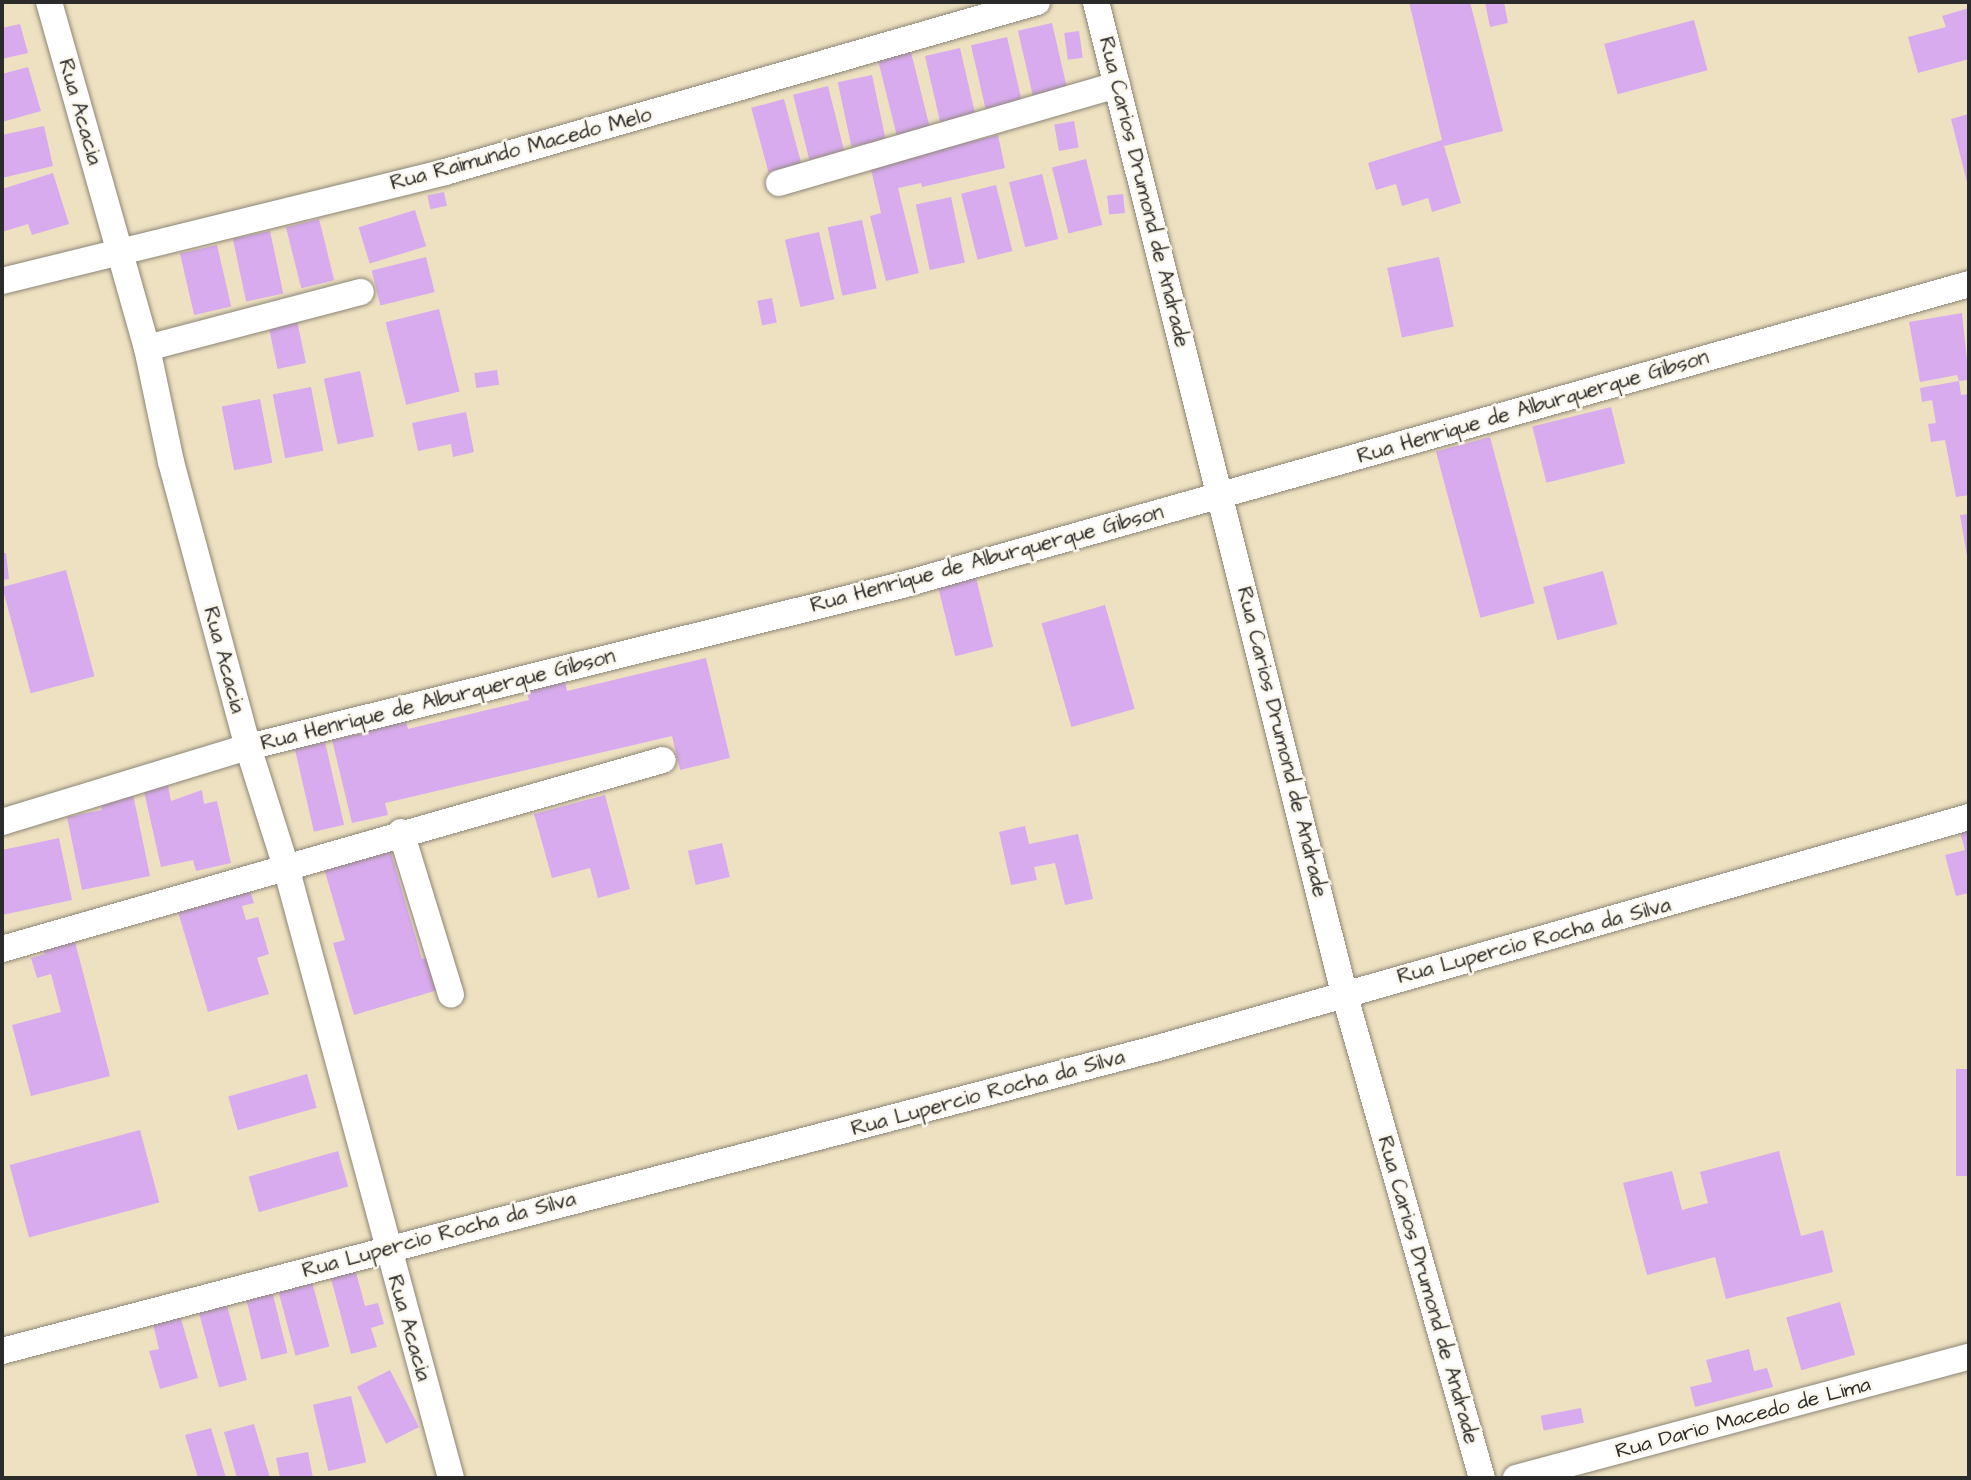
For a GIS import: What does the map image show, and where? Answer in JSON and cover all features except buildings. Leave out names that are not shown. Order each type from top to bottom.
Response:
[{"type":"street","name":"Rua Acacia","points":[[49,2],[147,348],[171,463],[248,747],[286,867],[451,1478]]},
{"type":"street","name":"Rua Raimundo Macedo Melo","points":[[2,281],[118,249],[445,172],[1037,2]]},
{"type":"street","name":"Rua Carios Drumond de Andrade","points":[[1096,2],[1345,993],[1482,1478]]},
{"type":"street","points":[[779,183],[1117,85]]},
{"type":"street","name":"Rua Henrique de Alburquerque Gibson","points":[[2,822],[248,747],[902,586],[1969,284]]},
{"type":"street","points":[[147,348],[361,292]]},
{"type":"street","points":[[2,949],[401,832],[663,760]]},
{"type":"street","name":"Rua Lupercio Rocha da Silva","points":[[2,1351],[1158,1048],[1969,817]]},
{"type":"street","points":[[401,832],[451,995]]},
{"type":"street","name":"Rua Dario Macedo de Lima","points":[[1516,1478],[1969,1357]]}]
